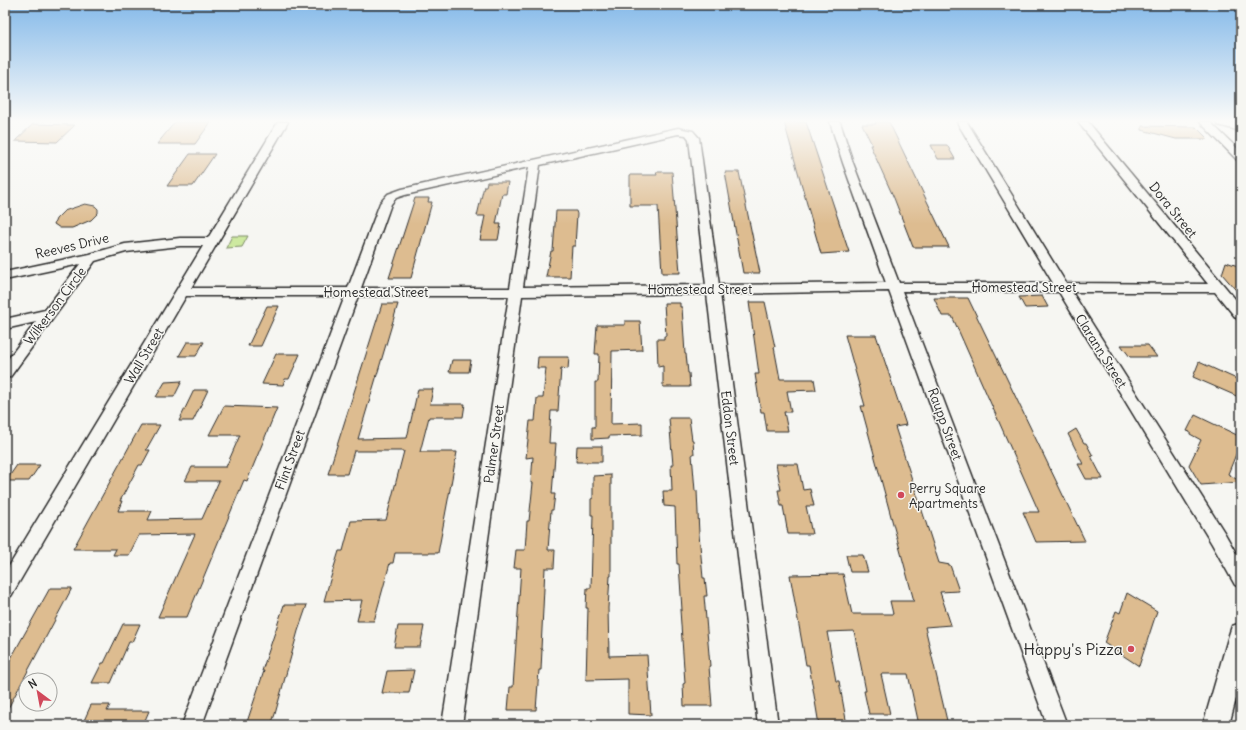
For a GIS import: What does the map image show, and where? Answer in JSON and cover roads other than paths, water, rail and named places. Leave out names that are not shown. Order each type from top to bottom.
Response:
[{"type":"main road","points":[[1216,725],[1241,635]]},
{"type":"street","name":"Wall Street","points":[[5,590],[263,156]]},
{"type":"street","name":"Eddon Street","points":[[535,163],[566,156]]},
{"type":"street","name":"Eddon Street","points":[[696,156],[768,725]]},
{"type":"street","name":"Raupp Street","points":[[846,156],[1057,725]]},
{"type":"street","name":"Clarann Street","points":[[983,156],[1218,538],[1241,579]]},
{"type":"street","name":"Dora Street","points":[[1112,156],[1241,315]]},
{"type":"street","name":"Flint Street","points":[[192,725],[386,203],[392,196],[402,192],[535,163]]},
{"type":"street","name":"Palmer Street","points":[[452,725],[535,163]]},
{"type":"street","name":"Reeves Drive","points":[[5,276],[91,258],[125,248],[146,247],[161,252],[209,246]]},
{"type":"street","name":"Wilkerson Circle","points":[[5,373],[91,258]]},
{"type":"street","name":"Homestead Street","points":[[182,292],[516,292],[697,288],[712,290],[895,287],[1219,288]]},
{"type":"street","points":[[5,324],[49,314]]},
{"type":"place","name":"Perry Square Apartments","points":[[901,495]]},
{"type":"place","name":"Happy's Pizza","points":[[1131,649]]}]
